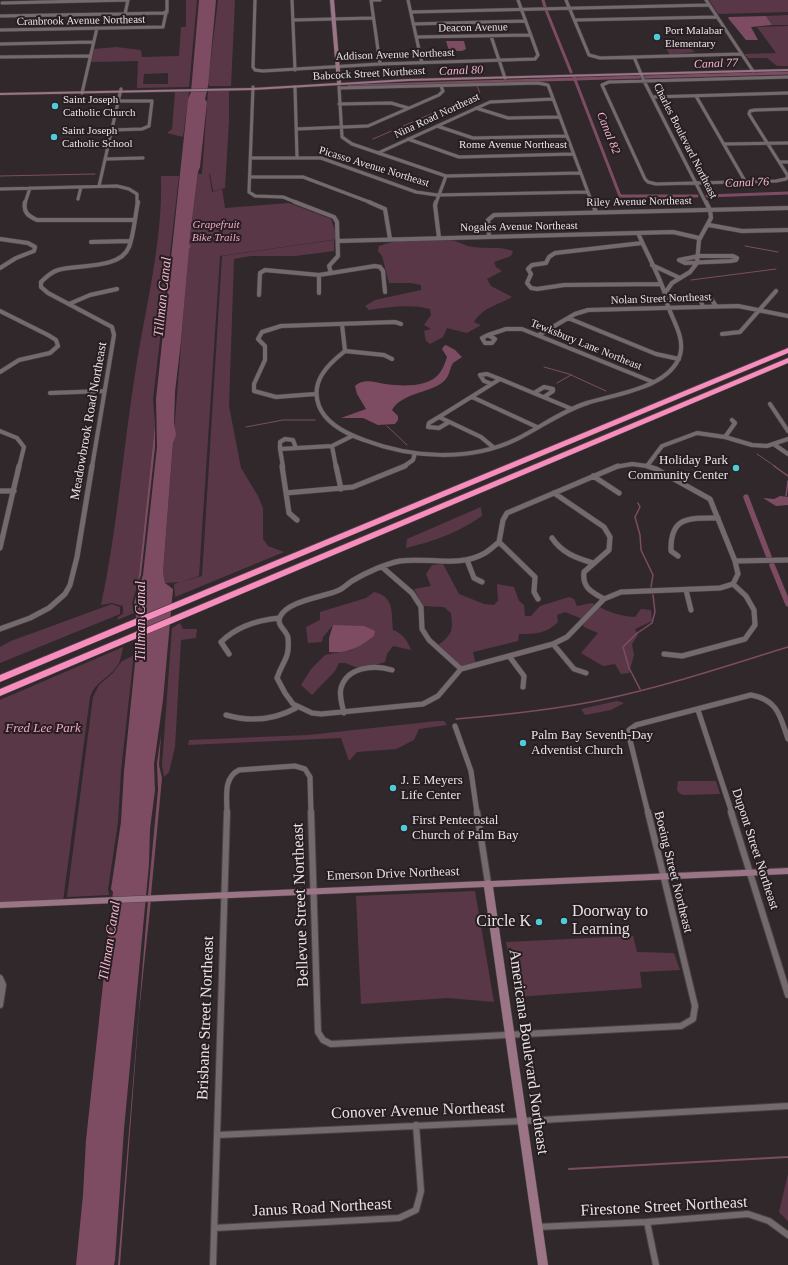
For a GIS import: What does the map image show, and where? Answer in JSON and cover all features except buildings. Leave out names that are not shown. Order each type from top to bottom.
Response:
[{"type":"highway","points":[[0,679],[788,350]]},
{"type":"highway","points":[[0,693],[788,360]]},
{"type":"main road","points":[[332,0],[339,85]]},
{"type":"main road","name":"Babcock Street Northeast","points":[[253,88],[339,85],[388,78],[788,69]]},
{"type":"main road","name":"Babcock Street Northeast","points":[[0,93],[339,85]]},
{"type":"main road","name":"Emerson Drive Northeast","points":[[0,905],[102,899],[788,870]]},
{"type":"main road","name":"Americana Boulevard Northeast","points":[[488,883],[543,1265]]},
{"type":"street","points":[[0,7],[2,1],[128,0],[125,14]]},
{"type":"street","points":[[0,16],[165,13],[167,12],[167,0]]},
{"type":"street","name":"Addison Avenue Northeast","points":[[255,0],[253,67],[255,70],[295,70],[380,64],[499,61],[536,58],[538,55],[530,35]]},
{"type":"street","points":[[292,0],[295,70]]},
{"type":"street","points":[[380,0],[371,0],[380,64]]},
{"type":"street","points":[[408,0],[422,62]]},
{"type":"street","points":[[518,0],[530,35]]},
{"type":"street","points":[[566,0],[589,55],[592,57],[741,54]]},
{"type":"street","points":[[706,0],[752,70]]},
{"type":"street","points":[[411,12],[709,5]]},
{"type":"street","name":"Cranbrook Avenue Northeast","points":[[0,30],[163,27],[165,13]]},
{"type":"street","points":[[575,20],[717,17]]},
{"type":"street","points":[[293,20],[373,18]]},
{"type":"street","points":[[413,24],[525,21]]},
{"type":"street","points":[[82,91],[97,28]]},
{"type":"street","name":"Deacon Avenue","points":[[416,37],[530,35]]},
{"type":"street","points":[[491,36],[505,76]]},
{"type":"street","points":[[0,44],[93,42]]},
{"type":"street","points":[[0,57],[90,56]]},
{"type":"street","name":"Charles Boulevard Northeast","points":[[634,57],[644,81],[710,210],[712,216],[710,225]]},
{"type":"street","points":[[788,77],[644,81],[604,83],[602,85],[645,179],[648,182],[656,184],[745,181],[787,177],[780,162],[750,114],[750,111],[788,109]]},
{"type":"street","points":[[580,172],[446,176],[352,144],[343,139],[339,104],[339,85],[441,86],[544,84],[548,86],[596,212]]},
{"type":"street","points":[[296,129],[368,126],[439,95],[443,91],[441,86]]},
{"type":"street","points":[[295,87],[297,157]]},
{"type":"street","points":[[253,88],[249,192],[255,196],[283,197],[334,217],[337,222],[338,256],[329,266],[331,273]]},
{"type":"street","points":[[99,186],[120,91]]},
{"type":"street","points":[[652,97],[788,93]]},
{"type":"street","points":[[696,96],[745,181]]},
{"type":"street","name":"Nina Road Northeast","points":[[378,153],[476,108],[497,101],[553,99]]},
{"type":"street","points":[[112,130],[142,129],[149,126],[153,102],[147,100],[118,101]]},
{"type":"street","points":[[339,104],[391,103],[408,108]]},
{"type":"street","points":[[476,108],[508,118],[560,117]]},
{"type":"street","points":[[437,126],[473,138],[567,136]]},
{"type":"street","name":"Rome Avenue Northeast","points":[[408,139],[459,156],[573,154]]},
{"type":"street","points":[[724,144],[788,143]]},
{"type":"street","points":[[105,158],[142,158]]},
{"type":"street","name":"Picasso Avenue Northeast","points":[[251,158],[321,158],[416,192],[437,195],[588,192]]},
{"type":"street","points":[[780,162],[788,162]]},
{"type":"street","points":[[439,238],[435,205],[437,195],[446,176]]},
{"type":"street","points":[[250,177],[303,177],[383,206],[386,209],[390,239]]},
{"type":"street","points":[[0,189],[117,186],[129,189],[137,187]]},
{"type":"street","points":[[78,199],[81,187]]},
{"type":"street","points":[[30,188],[24,209],[24,213],[30,218],[37,220],[134,220]]},
{"type":"street","name":"Meadowbrook Road Northeast","points":[[0,629],[32,618],[47,610],[63,596],[70,586],[77,558],[114,335],[112,327],[105,322],[43,290],[41,282],[44,278],[63,268],[100,264],[117,260],[126,253],[130,241],[138,199],[136,194],[129,189]]},
{"type":"street","name":"Riley Avenue Northeast","points":[[489,236],[488,220],[491,216],[788,208]]},
{"type":"street","points":[[664,293],[680,278],[691,271],[699,256],[698,244],[700,238],[710,225],[742,231],[788,230]]},
{"type":"street","name":"Nogales Avenue Northeast","points":[[338,241],[673,232],[700,238]]},
{"type":"street","points":[[392,359],[384,355],[345,351],[330,363],[319,377],[315,394],[319,408],[329,419],[352,436],[384,448],[415,453],[456,453],[493,447],[518,438],[572,409],[642,387],[653,382],[666,375],[679,359],[681,340],[668,308],[664,293],[638,233]]},
{"type":"street","points":[[0,239],[28,243],[35,247],[34,251],[16,258],[0,268]]},
{"type":"street","points":[[91,242],[130,241]]},
{"type":"street","points":[[642,243],[554,253],[549,257],[546,263],[532,265],[528,269],[531,274],[528,283],[530,288],[537,289],[564,285],[660,284]]},
{"type":"street","points":[[699,256],[733,256],[737,258],[736,260],[730,261],[685,263],[679,260],[699,256]]},
{"type":"street","points":[[652,265],[680,278]]},
{"type":"street","points":[[260,295],[260,273],[265,270],[319,275],[375,266],[380,267],[383,272],[385,292]]},
{"type":"street","points":[[319,275],[319,293]]},
{"type":"street","points":[[69,304],[90,295],[117,289]]},
{"type":"street","points":[[722,334],[740,332],[776,291]]},
{"type":"street","points":[[703,307],[701,301],[706,299],[712,300],[716,306]]},
{"type":"street","name":"Nolan Street Northeast","points":[[539,335],[575,314],[588,310],[738,306],[788,316]]},
{"type":"street","points":[[0,311],[48,335],[56,340],[58,346],[50,353],[25,358],[0,372]]},
{"type":"street","points":[[568,318],[656,354],[679,359]]},
{"type":"street","points":[[315,394],[272,396],[261,395],[254,391],[254,384],[266,360],[265,346],[258,339],[262,332],[281,326],[395,322],[401,324]]},
{"type":"street","points":[[342,324],[345,351]]},
{"type":"street","name":"Tewksbury Lane Northeast","points":[[488,335],[498,330],[512,327],[522,329],[653,382]]},
{"type":"street","points":[[0,365],[8,367]]},
{"type":"street","points":[[492,384],[484,381],[480,376],[487,374],[572,409]]},
{"type":"street","points":[[449,422],[439,428],[433,429],[428,426],[429,423],[500,379]]},
{"type":"street","points":[[534,393],[544,387],[553,389],[553,392],[544,397]]},
{"type":"street","points":[[50,393],[104,391]]},
{"type":"street","points":[[472,397],[537,427]]},
{"type":"street","points":[[770,404],[776,409],[784,427],[788,431]]},
{"type":"street","points":[[439,417],[481,437],[493,447]]},
{"type":"street","points":[[725,437],[735,424],[732,420]]},
{"type":"street","points":[[0,431],[17,438],[24,447],[0,548]]},
{"type":"street","points":[[647,466],[662,446],[686,436],[708,433],[752,446],[775,445],[788,439]]},
{"type":"street","points":[[280,450],[332,446],[352,436]]},
{"type":"street","points":[[296,448],[293,440],[287,439],[280,442],[289,513],[297,520]]},
{"type":"street","points":[[775,445],[788,454]]},
{"type":"street","points":[[332,446],[341,489]]},
{"type":"street","points":[[286,493],[353,487],[408,465],[413,460],[415,453]]},
{"type":"street","points":[[632,464],[647,466],[662,472],[710,500],[735,561],[738,574],[733,584],[720,588],[621,592],[604,599],[567,636],[553,644],[461,669],[438,696],[424,704],[321,714],[306,712],[296,708],[285,695],[277,678],[280,669],[288,657],[288,636],[279,624],[279,618],[283,612],[315,597],[338,592],[353,580],[382,567],[401,561],[467,560],[484,554],[499,542],[503,520],[507,513],[593,476],[618,466],[632,464]]},
{"type":"street","points":[[593,476],[619,493]]},
{"type":"street","points":[[0,491],[14,491]]},
{"type":"street","points":[[554,493],[604,526],[610,537],[609,550],[584,572],[583,580],[588,590],[604,599]]},
{"type":"street","points":[[678,556],[671,551],[671,535],[679,523],[689,519],[718,518]]},
{"type":"street","points":[[552,538],[558,548],[568,554],[593,563]]},
{"type":"street","points":[[499,542],[535,576],[536,584],[534,592],[538,598]]},
{"type":"street","points":[[467,560],[474,578],[482,582]]},
{"type":"street","points":[[735,561],[788,560]]},
{"type":"street","points":[[382,567],[412,593],[420,607],[422,628],[429,640],[461,669]]},
{"type":"street","points":[[664,654],[682,656],[745,639],[750,635],[755,627],[756,618],[751,602],[744,592],[733,584]]},
{"type":"street","points":[[686,590],[691,610]]},
{"type":"street","points":[[229,654],[222,646],[221,642],[226,636],[265,619],[279,618]]},
{"type":"street","points":[[553,644],[574,669],[586,673]]},
{"type":"street","points":[[509,656],[524,676],[522,687]]},
{"type":"street","points":[[344,712],[341,688],[345,681],[354,673],[362,669],[375,666],[383,666],[392,670]]},
{"type":"street","points":[[698,710],[752,695],[763,696],[775,704],[788,739]]},
{"type":"street","points":[[226,715],[237,719],[267,718],[281,716],[296,708]]},
{"type":"street","name":"Boeing Street Northeast","points":[[510,1036],[681,1026],[693,1020],[696,1006],[662,876],[629,736],[630,730],[636,725],[698,710]]},
{"type":"street","name":"Dupont Street Northeast","points":[[698,710],[751,872],[788,995]]},
{"type":"street","name":"Americana Boulevard Northeast","points":[[455,726],[471,771],[488,883]]},
{"type":"street","name":"Brisbane Street Northeast","points":[[213,1265],[228,779],[233,773],[239,770],[295,766],[305,769]]},
{"type":"street","name":"Bellevue Street Northeast","points":[[305,769],[310,777],[318,1032],[322,1040],[331,1044],[510,1036]]},
{"type":"street","points":[[0,978],[3,985],[0,1005]]},
{"type":"street","name":"Conover Avenue Northeast","points":[[217,1135],[416,1124],[523,1121],[788,1106]]},
{"type":"street","name":"Janus Road Northeast","points":[[214,1228],[398,1218],[416,1210],[421,1191],[416,1124]]},
{"type":"street","name":"Firestone Street Northeast","points":[[537,1227],[647,1222],[748,1214],[769,1222],[788,1235]]},
{"type":"street","points":[[647,1222],[656,1265]]},
{"type":"green space","points":[[186,0],[197,0],[189,87],[137,88],[138,61],[91,62],[94,49],[116,47],[141,50],[142,57],[179,56],[181,27],[186,27]],"holes":[[[168,73],[168,84],[143,84],[144,74]]]},
{"type":"green space","points":[[218,0],[235,0],[231,86],[209,86],[208,82]]},
{"type":"green space","points":[[709,0],[788,0],[788,12],[718,14]]},
{"type":"green space","points":[[788,15],[788,25],[772,25],[766,16]]},
{"type":"green space","points":[[788,26],[788,66],[777,66],[767,58],[746,58],[748,56],[744,54],[776,53],[757,27]]},
{"type":"green space","points":[[687,46],[695,52],[670,55],[665,47]]},
{"type":"green space","points":[[208,91],[229,91],[225,188],[213,191],[210,174],[202,174]]},
{"type":"green space","points":[[175,92],[189,92],[183,137],[167,133],[172,129]]},
{"type":"green space","name":"Grapefruit Bike Trails","points":[[198,174],[209,174],[212,192],[222,189],[225,208],[289,203],[331,219],[338,239],[220,256],[199,576],[181,582],[165,583],[163,572],[189,244]]},
{"type":"green space","points":[[161,176],[179,176],[153,399],[155,424],[138,583],[132,603],[134,613],[117,620],[118,617],[123,614],[123,606],[112,603],[101,605],[112,546],[131,398],[157,248],[161,200]]},
{"type":"green space","points":[[334,240],[334,251],[295,256],[251,256],[234,259],[229,406],[241,468],[258,496],[263,508],[263,539],[268,546],[284,552],[175,597],[174,584],[202,576],[222,256]]},
{"type":"green space","points":[[446,240],[473,247],[508,249],[513,251],[511,256],[494,262],[496,267],[502,271],[487,279],[491,286],[512,297],[482,313],[474,322],[481,325],[467,333],[447,328],[443,337],[430,344],[426,341],[424,331],[431,329],[424,325],[431,315],[430,309],[407,306],[369,310],[365,306],[375,300],[421,290],[421,285],[411,283],[389,283],[382,256],[378,251],[379,246],[395,241]]},
{"type":"green space","points":[[481,507],[482,516],[455,532],[406,548],[407,539]]},
{"type":"green space","points":[[443,564],[459,594],[484,604],[494,605],[498,601],[497,584],[514,587],[519,601],[524,605],[525,616],[531,616],[540,606],[569,597],[574,599],[577,606],[592,603],[612,613],[623,616],[635,617],[641,609],[651,610],[652,621],[635,629],[638,635],[632,644],[634,655],[629,673],[621,674],[615,664],[603,666],[581,653],[598,633],[584,627],[580,618],[565,612],[557,615],[558,622],[545,631],[519,634],[518,641],[473,652],[476,665],[461,668],[437,646],[451,632],[451,613],[444,607],[423,606],[414,589],[431,586],[426,574],[432,565]]},
{"type":"green space","points":[[374,592],[381,594],[389,601],[392,611],[393,630],[404,638],[411,650],[393,646],[387,654],[385,662],[361,669],[345,663],[339,663],[335,671],[312,695],[301,685],[311,669],[325,655],[352,650],[333,625],[323,637],[322,642],[308,643],[306,627],[320,620],[320,612],[366,598]]},
{"type":"green space","points":[[112,604],[120,607],[120,614],[0,663],[0,647],[11,641]]},
{"type":"green space","points":[[180,623],[183,629],[197,629],[196,638],[181,640],[175,747],[169,772],[164,777],[162,765],[172,628]]},
{"type":"green space","name":"Fred Lee Park","points":[[123,647],[120,661],[116,668],[96,687],[90,697],[63,901],[0,905],[0,700]]},
{"type":"green space","points":[[135,655],[121,771],[118,822],[108,889],[109,895],[67,897],[93,697],[99,685],[113,673],[122,661]]},
{"type":"green space","points":[[617,701],[624,703],[611,710],[585,715],[581,709]]},
{"type":"green space","points":[[444,721],[447,725],[419,729],[414,740],[396,749],[357,752],[349,761],[341,738],[188,745],[189,740],[308,735]]},
{"type":"green space","points":[[678,781],[716,781],[720,794],[680,794],[677,790]]},
{"type":"green space","points":[[475,891],[494,1002],[448,998],[361,1004],[356,896]]},
{"type":"green space","points":[[633,936],[637,952],[674,953],[680,970],[640,972],[642,988],[516,997],[506,942]]},
{"type":"green space","points":[[788,1174],[788,1221],[779,1212]]},
{"type":"water","name":"Tillman Canal","points":[[199,0],[216,0],[208,86],[205,99],[207,102],[200,167],[198,172],[189,244],[191,246],[189,249],[175,392],[174,423],[176,435],[173,443],[163,572],[165,583],[173,589],[163,700],[154,764],[155,790],[150,829],[149,864],[124,1129],[115,1260],[114,1265],[76,1265],[83,1195],[86,1140],[113,892],[111,889],[121,822],[124,771],[135,663],[141,649],[134,603],[143,575],[157,447],[156,399],[188,99],[191,92]]},
{"type":"water","points":[[766,16],[772,25],[751,27],[758,40],[746,40],[728,18],[729,17]]},
{"type":"water","points":[[446,41],[464,41],[466,49],[462,51],[449,51]]},
{"type":"water","points":[[446,345],[455,350],[462,357],[453,363],[443,382],[431,389],[402,400],[396,404],[392,410],[398,416],[398,420],[395,424],[378,425],[363,418],[341,418],[366,409],[357,394],[355,386],[362,382],[369,381],[391,385],[414,385],[434,379],[443,368],[447,357],[442,349]]},
{"type":"water","points":[[155,424],[155,447],[141,575],[138,583]]},
{"type":"water","points":[[780,496],[788,497],[788,505],[776,506],[763,498],[774,499]]},
{"type":"water","points":[[333,625],[364,626],[375,631],[374,636],[353,649],[342,652],[329,652],[329,638]]},
{"type":"water","points":[[161,735],[159,765],[162,778],[151,895],[148,895],[158,790],[157,764]]},
{"type":"water","points":[[148,900],[151,900],[139,1012],[120,1265],[118,1265]]},
{"type":"waterway","name":"Canal 82","points":[[543,0],[545,7]]},
{"type":"waterway","name":"Canal 82","points":[[546,10],[571,72]]},
{"type":"waterway","name":"Canal 77","points":[[645,77],[788,73]]},
{"type":"waterway","name":"Canal 77","points":[[575,79],[640,77]]},
{"type":"waterway","name":"Canal 80","points":[[349,86],[575,79]]},
{"type":"waterway","name":"Canal 82","points":[[575,79],[620,196],[697,196]]},
{"type":"waterway","points":[[373,139],[480,93],[477,86]]},
{"type":"waterway","points":[[0,176],[95,174]]},
{"type":"waterway","name":"Canal 76","points":[[707,196],[788,193]]},
{"type":"waterway","points":[[745,246],[778,252]]},
{"type":"waterway","points":[[691,280],[776,269]]},
{"type":"waterway","points":[[544,367],[569,374],[606,391]]},
{"type":"waterway","points":[[557,383],[571,375]]},
{"type":"waterway","points":[[246,427],[283,420],[315,420]]},
{"type":"waterway","points":[[387,426],[407,445]]},
{"type":"waterway","points":[[757,454],[776,467]]},
{"type":"waterway","points":[[774,466],[788,476]]},
{"type":"waterway","points":[[786,496],[788,481]]},
{"type":"waterway","points":[[746,497],[769,557]]},
{"type":"waterway","points":[[638,503],[640,507],[635,517],[640,535],[641,550],[653,575],[651,587]]},
{"type":"waterway","points":[[772,565],[788,604]]},
{"type":"waterway","points":[[640,689],[629,668],[623,647],[636,634],[652,623],[655,612],[653,595]]},
{"type":"waterway","points":[[456,719],[565,707],[625,695],[672,683],[788,647]]},
{"type":"waterway","points":[[569,1169],[788,1157]]},
{"type":"place","name":"Port Malabar Elementary","points":[[657,37]]},
{"type":"place","name":"Saint Joseph Catholic Church","points":[[55,106]]},
{"type":"place","name":"Saint Joseph Catholic School","points":[[54,137]]},
{"type":"place","name":"Holiday Park Community Center","points":[[736,468]]},
{"type":"place","name":"Palm Bay Seventh-Day Adventist Church","points":[[523,743]]},
{"type":"place","name":"J. E Meyers Life Center","points":[[393,788]]},
{"type":"place","name":"First Pentecostal Church of Palm Bay","points":[[404,828]]},
{"type":"place","name":"Doorway to Learning","points":[[564,921]]},
{"type":"place","name":"Circle K","points":[[539,922]]}]
